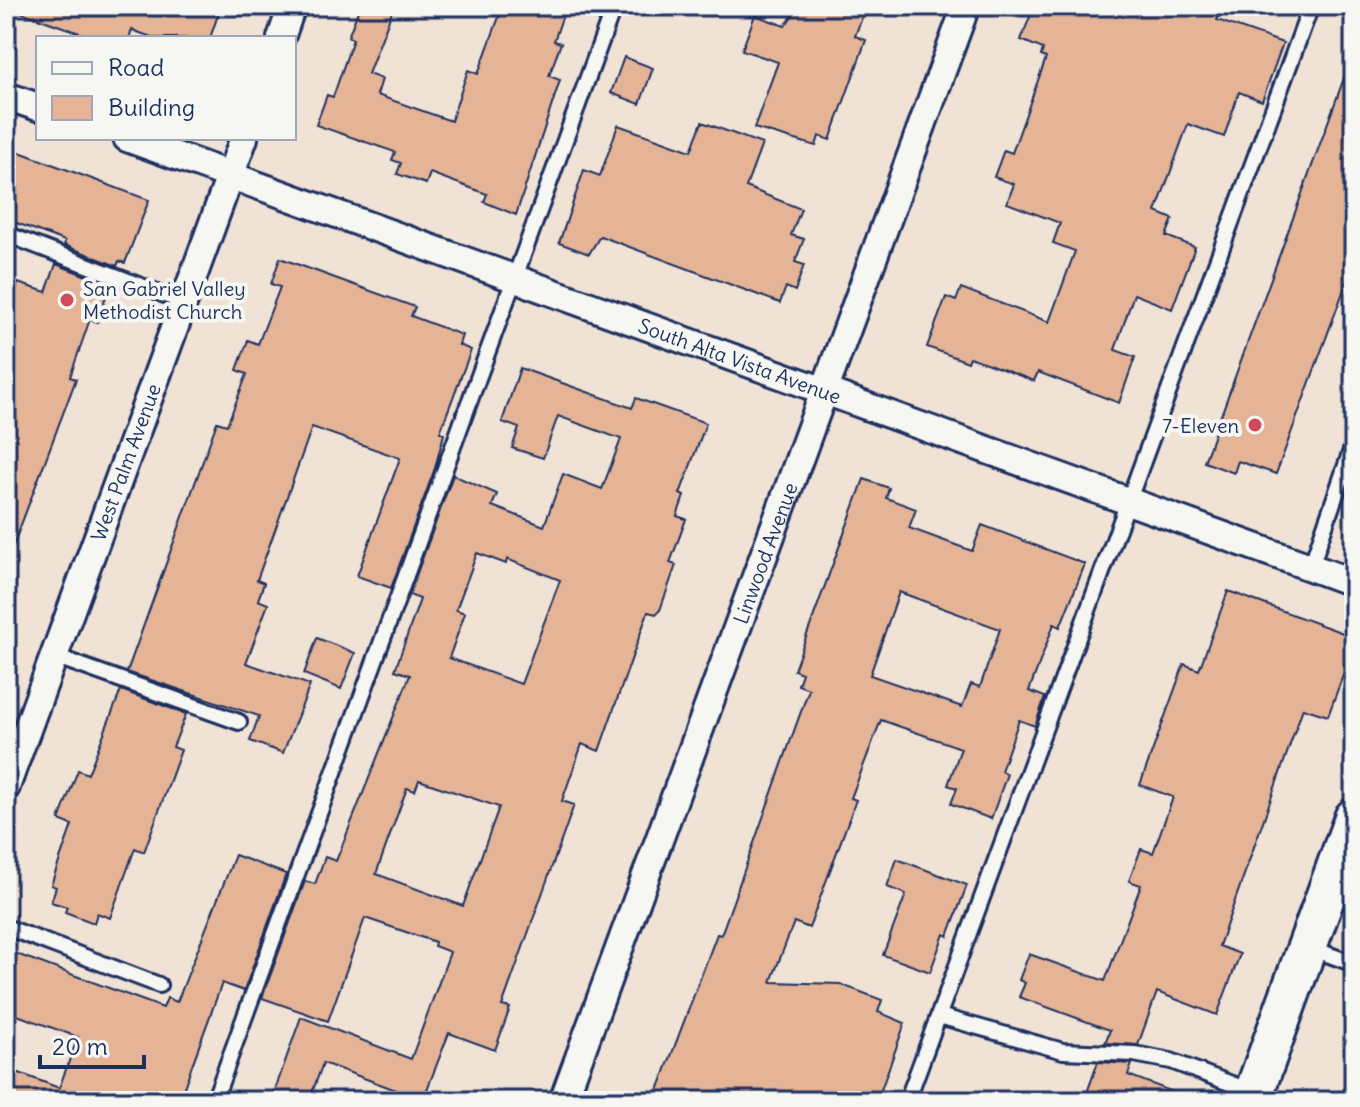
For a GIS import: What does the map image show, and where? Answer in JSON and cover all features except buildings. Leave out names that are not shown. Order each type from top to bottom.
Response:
[{"type":"main road","points":[[1252,1099],[1352,830]]},
{"type":"street","points":[[282,36],[292,6]]},
{"type":"street","name":"Linwood Avenue","points":[[563,1101],[966,6]]},
{"type":"street","points":[[6,96],[36,106]]},
{"type":"street","name":"South Alta Vista Avenue","points":[[133,140],[826,390],[1129,504],[1354,583]]},
{"type":"street","name":"West Palm Avenue","points":[[6,787],[243,140]]},
{"type":"lane","points":[[214,1101],[614,6]]},
{"type":"lane","points":[[907,1101],[1311,6]]},
{"type":"lane","points":[[6,234],[183,302]]},
{"type":"lane","points":[[1310,569],[1354,442]]},
{"type":"lane","points":[[54,656],[239,722]]},
{"type":"lane","points":[[6,927],[159,985]]},
{"type":"lane","points":[[1308,947],[1354,964]]},
{"type":"lane","points":[[939,1016],[1063,1051],[1134,1054],[1171,1061],[1252,1099]]},
{"type":"place","name":"San Gabriel Valley Methodist Church","points":[[67,300]]},
{"type":"place","name":"7-Eleven","points":[[1255,425]]}]
